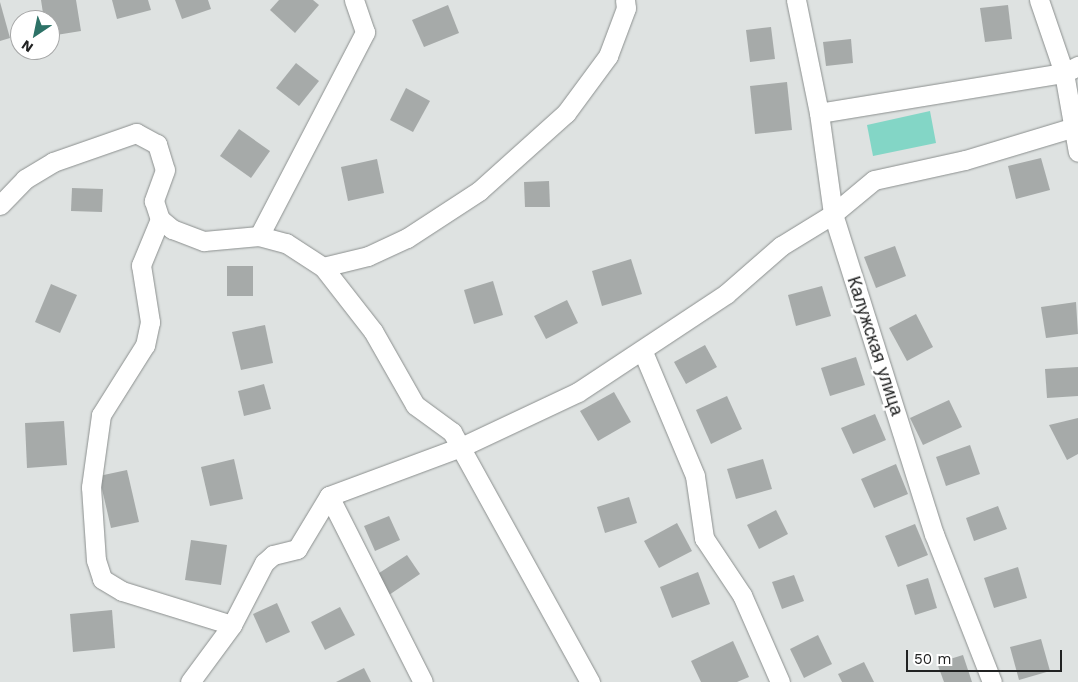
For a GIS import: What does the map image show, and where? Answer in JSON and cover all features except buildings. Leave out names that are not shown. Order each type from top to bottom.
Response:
[{"type":"street","points":[[259,236],[364,32],[354,0]]},
{"type":"street","points":[[323,268],[368,256],[407,238],[479,191],[566,113],[608,56],[625,0]]},
{"type":"street","name":"Калужская улица","points":[[796,0],[820,113],[833,214],[934,534],[992,682]]},
{"type":"street","points":[[1039,0],[1071,70],[1074,127],[1078,152]]},
{"type":"street","points":[[820,113],[1071,70]]},
{"type":"street","points":[[190,682],[232,625],[264,563],[273,555],[297,549],[328,496],[461,446],[578,392],[643,352],[726,294],[781,246],[833,214],[874,180],[965,160],[1074,127]]},
{"type":"street","points":[[0,205],[25,178],[53,162],[136,133],[157,144],[165,170],[154,201],[160,219],[172,229],[204,241],[259,236],[286,243],[323,268],[373,331],[415,406],[437,419],[461,446],[590,682]]},
{"type":"street","points":[[160,219],[141,265],[150,322],[145,345],[101,414],[91,487],[96,560],[102,580],[122,591],[232,625]]},
{"type":"street","points":[[643,352],[695,476],[704,538],[742,595],[780,682]]},
{"type":"street","points":[[328,496],[423,682]]},
{"type":"green space","points":[[930,111],[936,143],[873,156],[867,125]]}]
